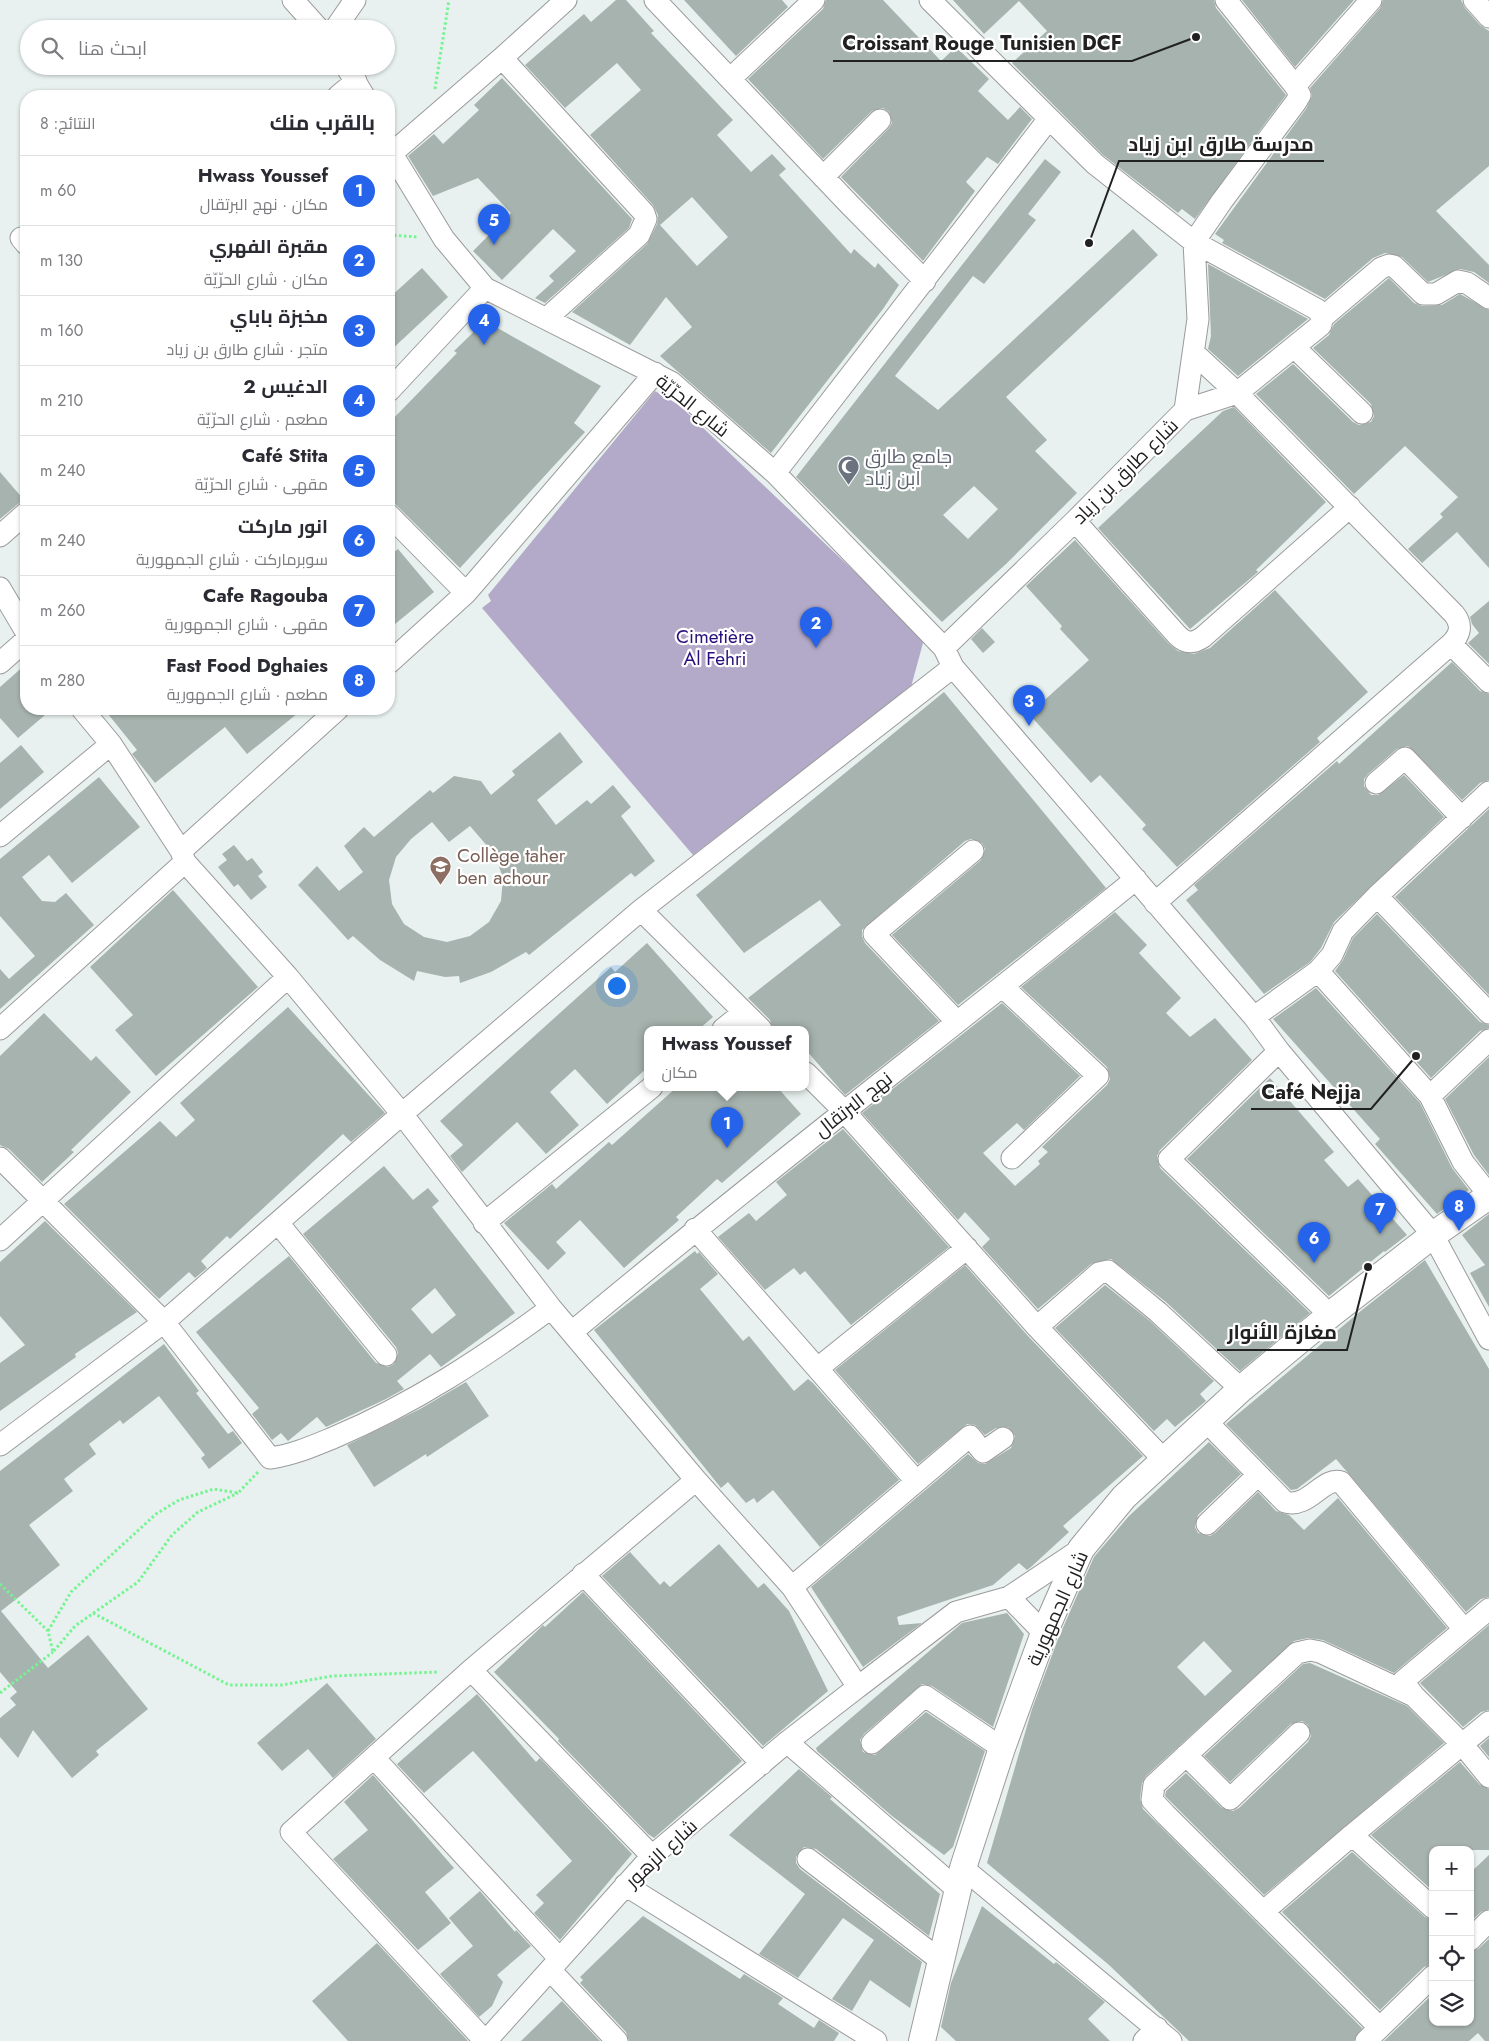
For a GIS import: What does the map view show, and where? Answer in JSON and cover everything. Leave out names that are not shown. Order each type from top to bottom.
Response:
[{"type":"street","points":[[293,0],[311,20]]},
{"type":"street","points":[[341,20],[355,0]]},
{"type":"street","points":[[395,147],[430,120],[566,0]]},
{"type":"street","points":[[655,0],[823,177],[926,281]]},
{"type":"street","points":[[731,78],[814,0]]},
{"type":"street","points":[[930,0],[1048,120],[1095,164],[1194,242],[1318,310],[1322,318],[1321,325],[1238,393],[1185,410]]},
{"type":"street","points":[[1194,242],[1222,200],[1300,95],[1295,86],[1226,0]]},
{"type":"street","points":[[1295,86],[1371,0]]},
{"type":"street","points":[[1474,0],[1489,16]]},
{"type":"street","points":[[502,58],[644,213],[646,219],[639,235],[547,318]]},
{"type":"street","points":[[345,90],[355,81]]},
{"type":"street","points":[[823,177],[880,120]]},
{"type":"street","points":[[776,473],[926,281],[1048,120]]},
{"type":"street","name":"شارع الحرّيّة","points":[[395,159],[444,240],[485,288],[670,382],[776,473],[948,657],[1155,903],[1254,1017],[1279,1051],[1433,1236],[1489,1339]]},
{"type":"street","name":"شارع طارق بن زياد","points":[[0,1445],[164,1322],[402,1114],[641,910],[948,657],[1075,521],[1185,410],[1198,319],[1194,242]]},
{"type":"street","points":[[1322,318],[1381,268],[1388,265],[1394,266],[1423,294],[1436,294],[1451,284],[1462,281],[1489,298]]},
{"type":"street","points":[[395,385],[485,288]]},
{"type":"street","points":[[1294,348],[1362,413]]},
{"type":"street","points":[[1155,903],[1451,644],[1460,632],[1458,618],[1238,393],[1194,352]]},
{"type":"street","points":[[395,658],[466,593],[655,373]]},
{"type":"street","points":[[1075,521],[1177,635],[1189,643],[1203,637],[1350,507]]},
{"type":"street","points":[[0,536],[20,518]]},
{"type":"street","points":[[395,521],[466,593]]},
{"type":"street","points":[[0,588],[20,622]]},
{"type":"street","points":[[1451,644],[1489,682]]},
{"type":"street","points":[[0,663],[20,645]]},
{"type":"street","points":[[87,715],[111,744],[183,857],[288,977],[402,1114],[551,1308],[696,1480],[792,1587],[858,1687]]},
{"type":"street","points":[[0,1029],[332,715]]},
{"type":"street","points":[[0,836],[111,744]]},
{"type":"street","points":[[1376,783],[1405,758],[1462,818]]},
{"type":"street","points":[[1254,1017],[1318,971],[1332,955],[1343,931],[1377,896],[1489,792]]},
{"type":"street","points":[[957,1022],[874,934],[973,851]]},
{"type":"street","name":"نهج البرتقال","points":[[572,1332],[695,1229],[843,1110],[1003,987],[1136,879]]},
{"type":"street","points":[[1377,896],[1489,1013]]},
{"type":"street","points":[[641,910],[758,1026]]},
{"type":"street","points":[[1318,971],[1430,1096],[1464,1162],[1489,1196]]},
{"type":"street","points":[[0,1240],[288,977]]},
{"type":"street","points":[[1003,987],[1098,1076],[1012,1158]]},
{"type":"street","points":[[727,1026],[743,1013]]},
{"type":"street","points":[[1430,1096],[1489,1040]]},
{"type":"street","points":[[1279,1051],[1169,1159],[1330,1315]]},
{"type":"street","points":[[809,1075],[843,1110],[1037,1327],[1165,1460]]},
{"type":"street","points":[[484,1222],[647,1091]]},
{"type":"street","points":[[0,1158],[164,1322],[270,1458],[296,1453],[353,1429],[438,1386],[551,1308]]},
{"type":"street","name":"شارع الجمهورية","points":[[928,2037],[940,1960],[960,1879],[1002,1748],[1044,1633],[1080,1549],[1124,1497],[1241,1389],[1330,1315],[1433,1236],[1489,1196]]},
{"type":"street","points":[[278,1223],[386,1355]]},
{"type":"street","points":[[695,1229],[916,1481]]},
{"type":"street","points":[[818,1368],[967,1248]]},
{"type":"street","points":[[1037,1327],[1100,1273],[1108,1270],[1158,1312],[1241,1389]]},
{"type":"street","points":[[1206,1421],[1285,1502],[1292,1504],[1305,1500],[1332,1481],[1341,1482],[1463,1628]]},
{"type":"street","points":[[792,1587],[970,1436],[983,1452],[1003,1438]]},
{"type":"street","points":[[1207,1524],[1258,1474]]},
{"type":"street","points":[[494,2038],[291,1832],[375,1759],[471,1670],[696,1480]]},
{"type":"street","name":"شارع الزهور","points":[[494,2038],[555,1964],[652,1856],[787,1742],[956,1612],[1009,1597],[1080,1549]]},
{"type":"street","points":[[583,1574],[762,1764]]},
{"type":"street","points":[[1009,1597],[1044,1633]]},
{"type":"street","points":[[1489,1609],[1463,1628],[1404,1678],[1414,1696],[1463,1745],[1489,1777]]},
{"type":"street","points":[[1414,1696],[1320,1652],[1310,1650],[1297,1653],[1154,1785],[1152,1800],[1263,1912],[1373,2034],[1429,1980]]},
{"type":"street","points":[[471,1670],[652,1856]]},
{"type":"street","points":[[872,1743],[925,1696],[942,1699],[1002,1748]]},
{"type":"street","points":[[1263,1912],[1352,1835],[1489,1722]]},
{"type":"street","points":[[1186,1755],[1230,1799],[1299,1733]]},
{"type":"street","points":[[787,1742],[1158,2037]]},
{"type":"street","points":[[375,1759],[555,1964],[617,2041]]},
{"type":"street","points":[[1352,1835],[1429,1904]]},
{"type":"street","points":[[808,1859],[940,1960]]},
{"type":"street","points":[[626,1885],[876,2041]]},
{"type":"street","points":[[1474,1936],[1489,1921]]},
{"type":"path","points":[[430,120],[449,0]]},
{"type":"path","points":[[0,1693],[53,1652],[75,1626],[138,1582],[172,1535],[198,1512],[238,1493],[270,1458]]},
{"type":"path","points":[[48,1631],[71,1592],[156,1514],[179,1500],[214,1489],[238,1493]]},
{"type":"path","points":[[0,1584],[48,1631],[53,1652]]},
{"type":"path","points":[[93,1614],[229,1685],[282,1685],[332,1676],[471,1670]]},
{"type":"green space","name":"Cimetière Al Fehri","points":[[655,391],[679,405],[915,629],[923,643],[911,687],[693,855],[482,608],[491,601],[488,595]]},
{"type":"building","points":[[616,0],[626,0],[654,31],[651,33],[733,120],[717,135],[751,172],[772,154],[786,169],[779,175],[851,254],[854,249],[875,268],[878,263],[899,285],[883,309],[771,453],[660,356],[692,327],[666,297],[630,345],[572,312],[647,244],[657,224],[658,215],[653,205],[590,135],[641,90],[617,63],[565,108],[525,65],[584,14],[591,22]],"holes":[[[692,197],[728,237],[697,266],[660,225]]]},
{"type":"building","points":[[684,0],[782,0],[788,7],[736,56]]},
{"type":"building","points":[[826,0],[883,0],[941,61],[956,47],[989,79],[978,91],[1008,120],[1020,107],[1032,119],[998,164],[987,157],[966,182],[975,191],[923,261],[841,177],[889,128],[892,123],[889,112],[883,108],[872,111],[823,159],[748,79],[823,9]]},
{"type":"building","points":[[953,0],[1214,0],[1216,8],[1286,95],[1195,219],[1182,209],[1178,213],[1103,155],[1012,63],[1047,31],[1019,1],[984,34]]},
{"type":"building","points":[[1242,0],[1354,0],[1295,67]]},
{"type":"building","points":[[1383,0],[1461,0],[1465,8],[1480,25],[1489,31],[1489,166],[1436,211],[1489,265],[1489,283],[1474,272],[1460,269],[1428,282],[1402,257],[1385,253],[1373,258],[1325,299],[1222,243],[1224,240],[1215,234],[1306,109],[1312,96],[1310,88],[1380,8]]},
{"type":"building","points":[[502,78],[632,219],[629,228],[545,303],[535,298],[554,281],[549,276],[576,251],[553,229],[502,280],[473,251],[511,213],[478,178],[433,196],[408,156],[434,134],[443,144],[479,110],[474,105]]},
{"type":"building","points":[[1045,159],[1061,172],[1028,214],[1036,220],[984,284],[973,276],[895,376],[938,410],[1133,229],[1158,255],[1006,397],[1047,440],[1035,451],[1077,493],[1006,564],[942,622],[796,477]],"holes":[[[974,486],[998,509],[968,539],[943,515]]]},
{"type":"building","points":[[1208,264],[1308,319],[1238,376],[1208,349],[1211,336]]},
{"type":"building","points":[[422,268],[448,297],[395,346],[395,293]]},
{"type":"building","points":[[1389,278],[1414,303],[1422,306],[1442,305],[1460,294],[1489,310],[1489,568],[1457,532],[1422,563],[1408,549],[1443,517],[1440,514],[1458,497],[1405,446],[1354,494],[1256,394],[1293,364],[1353,422],[1359,425],[1371,422],[1374,416],[1371,404],[1313,348],[1329,335],[1334,324]]},
{"type":"building","points":[[485,321],[601,386],[574,423],[585,432],[460,568],[395,504],[395,417],[457,353],[454,351]]},
{"type":"building","points":[[1234,407],[1326,502],[1256,570],[1258,572],[1190,629],[1098,528],[1223,411]]},
{"type":"building","points":[[0,472],[20,495],[20,503],[0,519]]},
{"type":"building","points":[[1075,540],[1168,643],[1178,651],[1194,654],[1210,648],[1275,590],[1368,692],[1317,738],[1320,742],[1177,867],[1142,829],[1146,825],[1100,775],[1091,783],[1029,714],[1089,660],[1060,629],[1062,626],[1026,586]]},
{"type":"building","points":[[398,549],[434,592],[395,624],[395,551]]},
{"type":"building","points":[[1489,601],[1489,664],[1468,643],[1479,633],[1472,624],[1470,617]]},
{"type":"building","points":[[982,628],[995,642],[983,653],[971,639]]},
{"type":"building","points":[[1452,662],[1480,691],[1489,694],[1489,780],[1480,783],[1462,800],[1408,746],[1397,749],[1368,774],[1364,779],[1364,786],[1371,795],[1378,795],[1404,775],[1444,817],[1334,922],[1321,948],[1310,962],[1264,994],[1186,900],[1198,890],[1194,885],[1337,761],[1339,764]]},
{"type":"building","points":[[20,669],[20,715],[45,715],[18,738],[0,718],[0,687]]},
{"type":"building","points":[[944,692],[1106,888],[958,1005],[892,935],[981,860],[985,849],[982,843],[971,839],[965,841],[862,930],[865,943],[939,1021],[845,1095],[809,1053],[809,1026],[772,1026],[770,1020],[748,998],[841,925],[820,900],[744,953],[696,895]]},
{"type":"building","points":[[109,715],[296,715],[247,754],[225,727],[155,783],[132,754],[137,750]]},
{"type":"building","points":[[560,732],[583,762],[537,800],[556,825],[587,800],[591,804],[613,785],[631,807],[621,816],[655,861],[635,877],[631,873],[529,955],[526,952],[491,972],[460,983],[459,976],[445,977],[417,971],[414,981],[380,960],[353,936],[348,940],[298,885],[317,866],[339,891],[363,872],[344,846],[364,827],[374,837],[430,790],[433,793],[454,776],[481,781],[491,795],[515,775],[512,771]],"holes":[[[432,822],[449,842],[470,826],[495,855],[503,878],[501,901],[489,922],[470,936],[447,942],[424,937],[404,924],[392,904],[389,880],[396,857],[411,839]]]},
{"type":"building","points":[[21,745],[44,772],[0,809],[0,763]]},
{"type":"building","points":[[99,777],[140,827],[72,883],[49,855],[22,877],[42,901],[55,902],[66,893],[94,925],[0,1009],[0,969],[9,979],[35,956],[0,916],[0,859]]},
{"type":"building","points":[[1489,809],[1489,995],[1395,897]]},
{"type":"building","points":[[234,845],[247,861],[252,858],[263,872],[258,876],[267,887],[251,900],[238,884],[234,887],[218,867],[227,860],[222,854]]},
{"type":"building","points":[[173,890],[258,987],[156,1076],[115,1030],[133,1015],[90,967]]},
{"type":"building","points":[[1115,912],[1147,945],[1139,953],[1181,998],[1166,1013],[1190,1037],[1215,1018],[1252,1060],[1160,1150],[1157,1156],[1160,1168],[1310,1313],[1240,1371],[1166,1302],[1111,1259],[1091,1264],[1038,1309],[982,1247],[990,1239],[965,1212],[958,1220],[862,1113],[1002,1003],[1080,1076],[1024,1130],[1017,1123],[983,1153],[1015,1186],[1040,1164],[1038,1161],[1048,1152],[1042,1147],[1107,1085],[1110,1079],[1107,1067],[1021,987]]},
{"type":"building","points":[[1377,914],[1480,1022],[1489,1025],[1489,1028],[1480,1031],[1431,1078],[1335,971],[1343,960],[1353,938]]},
{"type":"building","points":[[647,943],[713,1017],[702,1026],[644,1026],[644,1071],[607,1104],[575,1069],[550,1092],[579,1125],[546,1154],[517,1122],[462,1172],[450,1156],[463,1145],[440,1121],[611,967],[615,972]]},
{"type":"building","points":[[1316,988],[1420,1103],[1452,1168],[1469,1190],[1437,1214],[1375,1144],[1380,1139],[1273,1019]]},
{"type":"building","points":[[288,1007],[385,1113],[351,1142],[343,1134],[230,1239],[227,1236],[201,1261],[207,1268],[195,1278],[189,1272],[159,1299],[64,1204],[160,1121],[176,1137],[195,1120],[180,1103]]},
{"type":"building","points":[[44,1013],[91,1061],[96,1056],[131,1092],[71,1150],[74,1152],[42,1182],[9,1149],[0,1145],[0,1056]]},
{"type":"building","points":[[1489,1057],[1489,1175],[1474,1155],[1445,1099]]},
{"type":"building","points":[[1270,1078],[1334,1152],[1324,1160],[1348,1187],[1358,1179],[1407,1235],[1384,1251],[1329,1296],[1187,1159]]},
{"type":"building","points":[[673,1091],[781,1091],[801,1114],[722,1183],[717,1179],[676,1217],[679,1220],[624,1268],[580,1220],[556,1242],[566,1253],[548,1270],[504,1223],[552,1184],[556,1189],[609,1142],[612,1145]]},
{"type":"building","points":[[843,1129],[949,1247],[851,1325],[805,1271],[800,1275],[794,1268],[765,1290],[718,1237],[749,1213],[756,1221],[787,1195],[776,1182]]},
{"type":"building","points":[[384,1166],[413,1200],[428,1188],[439,1201],[432,1207],[515,1313],[441,1367],[430,1354],[397,1381],[404,1389],[386,1399],[326,1427],[317,1417],[288,1441],[281,1433],[272,1440],[252,1414],[259,1408],[196,1332],[289,1256],[376,1363],[388,1367],[394,1364],[398,1353],[396,1347],[303,1234]],"holes":[[[435,1288],[456,1315],[432,1334],[411,1309]]]},
{"type":"building","points":[[1489,1214],[1489,1307],[1470,1273],[1485,1265],[1462,1235]]},
{"type":"building","points":[[45,1221],[137,1312],[75,1354],[76,1357],[0,1411],[0,1363],[25,1345],[0,1316],[0,1262]]},
{"type":"building","points":[[695,1251],[697,1254],[699,1252],[718,1274],[700,1289],[743,1341],[749,1336],[794,1391],[808,1379],[813,1383],[899,1480],[820,1547],[773,1490],[757,1503],[754,1498],[746,1503],[728,1482],[721,1488],[594,1330]]},
{"type":"building","points":[[1425,1260],[1489,1369],[1489,1597],[1481,1599],[1466,1612],[1336,1459],[1297,1489],[1291,1490],[1226,1424]]},
{"type":"building","points":[[965,1265],[1028,1336],[1143,1456],[1063,1526],[1069,1532],[1031,1567],[1027,1570],[1019,1563],[993,1585],[897,1617],[899,1625],[922,1623],[863,1667],[811,1587],[968,1454],[978,1463],[985,1464],[1011,1448],[1015,1436],[1008,1427],[996,1428],[985,1435],[975,1425],[967,1424],[918,1464],[835,1370]]},
{"type":"building","points":[[1105,1285],[1150,1321],[1214,1381],[1200,1394],[1206,1401],[1175,1427],[1167,1419],[1154,1431],[1055,1328]]},
{"type":"building","points":[[164,1344],[199,1391],[196,1393],[228,1434],[233,1431],[242,1443],[209,1469],[201,1458],[205,1455],[159,1396],[123,1424],[120,1420],[89,1444],[96,1454],[64,1479],[73,1491],[29,1525],[60,1565],[1,1611],[48,1668],[88,1635],[148,1709],[96,1751],[99,1755],[72,1778],[33,1730],[18,1758],[0,1737],[0,1718],[16,1705],[10,1698],[17,1692],[0,1672],[0,1471]]},
{"type":"building","points":[[466,1382],[489,1416],[427,1457],[426,1454],[374,1487],[347,1445],[420,1409]]},
{"type":"building","points":[[1209,1442],[1241,1474],[1198,1515],[1195,1527],[1198,1533],[1210,1536],[1215,1533],[1258,1492],[1276,1511],[1289,1515],[1304,1530],[1338,1498],[1447,1628],[1394,1673],[1323,1640],[1308,1638],[1294,1641],[1146,1776],[1142,1783],[1140,1799],[1143,1809],[1362,2028],[1354,2041],[1189,2041],[1109,1965],[987,1863],[1032,1709],[1058,1639],[1094,1557],[1129,1516]],"holes":[[[1204,1641],[1232,1671],[1205,1696],[1177,1667]]]},
{"type":"building","points":[[719,1544],[758,1588],[764,1583],[789,1611],[828,1691],[763,1746],[602,1576],[630,1552],[660,1585],[664,1581],[670,1587]]},
{"type":"building","points":[[583,1592],[742,1761],[654,1838],[558,1741],[559,1739],[494,1672],[543,1625],[545,1627]]},
{"type":"building","points":[[1007,1613],[1024,1634],[993,1727],[932,1686],[922,1684],[864,1734],[860,1740],[863,1752],[875,1755],[926,1712],[985,1751],[953,1847],[944,1855],[892,1816],[817,1751],[816,1748],[962,1623]]},
{"type":"building","points":[[1489,1625],[1489,1710],[1481,1712],[1463,1727],[1420,1683]]},
{"type":"building","points":[[1310,1663],[1407,1706],[1444,1743],[1264,1895],[1165,1796],[1166,1791],[1186,1773],[1222,1808],[1233,1811],[1239,1808],[1308,1742],[1311,1736],[1308,1725],[1302,1721],[1291,1724],[1230,1782],[1204,1756],[1303,1664]]},
{"type":"building","points":[[327,1683],[376,1739],[333,1778],[308,1749],[282,1771],[257,1743]]},
{"type":"building","points":[[477,1694],[536,1762],[540,1758],[632,1854],[560,1940],[534,1913],[544,1903],[536,1895],[572,1861],[473,1751],[424,1793],[391,1758],[397,1764]]},
{"type":"building","points":[[1489,1738],[1489,1757],[1480,1746]]},
{"type":"building","points":[[1460,1762],[1480,1785],[1489,1789],[1489,1850],[1474,1850],[1474,1846],[1429,1846],[1429,1887],[1371,1835]]},
{"type":"building","points":[[799,1769],[832,1797],[830,1799],[940,1894],[929,1936],[816,1849],[804,1847],[796,1857],[796,1863],[800,1869],[922,1962],[910,2008],[870,1980],[852,2011],[832,1999],[874,1940],[843,1918],[798,1978],[759,1954],[805,1894],[729,1835]]},
{"type":"building","points":[[373,1775],[454,1868],[425,1892],[451,1923],[418,1950],[333,1859],[368,1830],[344,1802]]},
{"type":"building","points":[[1352,1852],[1429,1918],[1429,1965],[1424,1967],[1380,2010],[1282,1912]]},
{"type":"building","points":[[1489,1855],[1489,1909],[1481,1912],[1474,1918],[1474,1891],[1474,1869]]},
{"type":"building","points":[[480,1891],[515,1932],[516,1930],[531,1946],[497,1975],[503,1982],[492,2006],[479,2017],[440,1974],[473,1946],[449,1918]]},
{"type":"building","points":[[982,1906],[1105,2002],[1088,2019],[1110,2041],[956,2041],[941,2027],[951,1983]]},
{"type":"building","points":[[643,1916],[740,1979],[744,1974],[783,1998],[778,2004],[814,2028],[819,2020],[839,2033],[834,2041],[629,2041],[626,2032],[580,1983],[583,1980],[580,1977]]},
{"type":"building","points":[[1489,1939],[1489,2041],[1485,2041],[1478,2033],[1469,2041],[1384,2041],[1429,1998],[1429,2026],[1474,2026],[1474,1950]]},
{"type":"building","points":[[377,1943],[468,2041],[348,2041],[312,2001]]},
{"type":"building","points":[[562,2001],[600,2041],[521,2041]]},
{"type":"place","name":"Croissant Rouge Tunisien DCF","points":[[1196,37]]},
{"type":"place","name":"مدرسة طارق ابن زياد","points":[[1089,243]]},
{"type":"place","name":"Café Stita","points":[[494,245]]},
{"type":"place","name":"الدغيس 2","points":[[484,345]]},
{"type":"place","name":"جامع طارق ابن زياد","points":[[849,486]]},
{"type":"place","name":"مقبرة الفهري","points":[[816,648]]},
{"type":"place","name":"مخبزة باباي","points":[[1029,726]]},
{"type":"place","name":"Collège taher ben achour","points":[[441,885]]},
{"type":"place","name":"Café Nejja","points":[[1416,1056]]},
{"type":"place","name":"Hwass Youssef","points":[[727,1148]]},
{"type":"place","name":"Fast Food Dghaies","points":[[1459,1231]]},
{"type":"place","name":"Cafe Ragouba","points":[[1380,1234]]},
{"type":"place","name":"انور ماركت","points":[[1314,1263]]},
{"type":"place","name":"مغازة الأنوار","points":[[1368,1267]]}]
